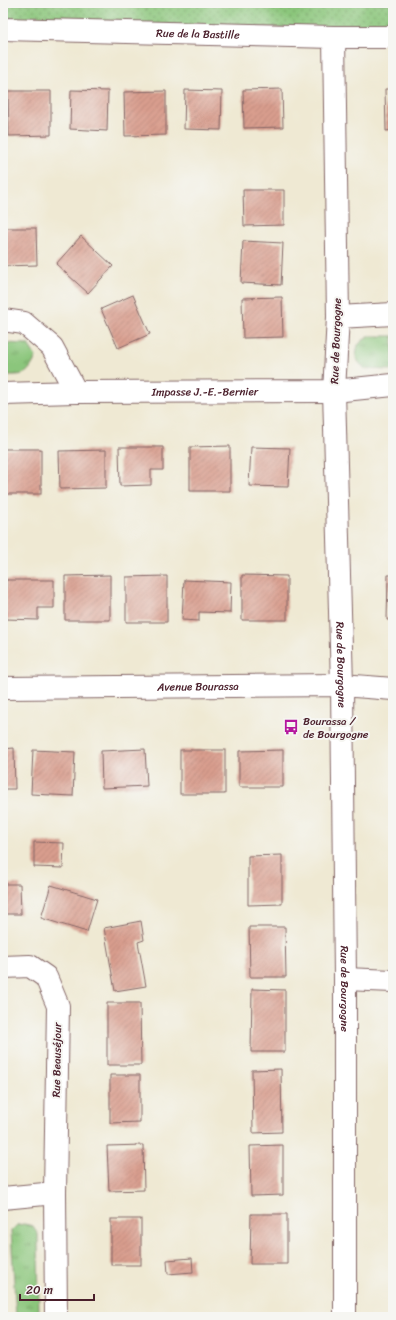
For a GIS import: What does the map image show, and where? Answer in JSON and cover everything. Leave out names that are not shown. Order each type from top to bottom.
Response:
[{"type":"street","name":"Rue de la Bastille","points":[[3,29],[334,37],[393,37]]},
{"type":"street","name":"Rue de Bourgogne","points":[[334,37],[338,317],[334,391],[342,685],[345,979],[344,1317]]},
{"type":"street","points":[[338,317],[393,314]]},
{"type":"street","points":[[3,320],[24,323],[52,347],[76,392]]},
{"type":"street","name":"Impasse J.-E.-Bernier","points":[[3,394],[76,392],[334,391],[393,385]]},
{"type":"street","name":"Avenue Bourassa","points":[[3,688],[342,685],[393,689]]},
{"type":"street","name":"Rue Beauséjour","points":[[3,967],[30,966],[46,976],[58,1006],[54,1193],[56,1317]]},
{"type":"street","points":[[345,979],[393,981]]},
{"type":"street","points":[[3,1198],[54,1193]]},
{"type":"green space","points":[[3,3],[393,3],[393,25],[338,29],[3,23]]},
{"type":"green space","points":[[368,336],[393,336],[393,370],[365,369],[359,363],[356,356],[358,345]]},
{"type":"green space","points":[[3,343],[28,344],[36,357],[33,364],[24,374],[3,375]]},
{"type":"green space","points":[[24,1224],[33,1226],[38,1234],[39,1317],[16,1317],[11,1231],[17,1225]]},
{"type":"building","points":[[282,89],[283,127],[244,128],[243,90]]},
{"type":"building","points":[[385,89],[393,89],[393,130],[386,131]]},
{"type":"building","points":[[71,90],[108,91],[107,131],[70,129]]},
{"type":"building","points":[[185,90],[222,91],[221,130],[184,129]]},
{"type":"building","points":[[8,91],[51,91],[51,135],[9,136]]},
{"type":"building","points":[[166,91],[166,135],[125,136],[124,92]]},
{"type":"building","points":[[243,190],[284,190],[284,225],[244,226]]},
{"type":"building","points":[[3,228],[36,228],[37,265],[3,266]]},
{"type":"building","points":[[81,236],[113,266],[88,293],[56,264]]},
{"type":"building","points":[[243,241],[283,243],[281,285],[241,283]]},
{"type":"building","points":[[133,295],[150,334],[118,348],[101,309]]},
{"type":"building","points":[[282,297],[283,337],[243,338],[242,298]]},
{"type":"building","points":[[230,446],[230,491],[190,491],[190,447]]},
{"type":"building","points":[[119,447],[163,447],[163,470],[151,470],[151,485],[120,486]]},
{"type":"building","points":[[251,447],[290,448],[288,487],[249,486]]},
{"type":"building","points":[[3,449],[41,449],[41,494],[3,494]]},
{"type":"building","points":[[106,450],[106,488],[60,489],[59,451]]},
{"type":"building","points":[[110,575],[110,620],[65,620],[65,576]]},
{"type":"building","points":[[242,575],[287,576],[287,620],[242,620]]},
{"type":"building","points":[[388,575],[393,575],[393,620],[387,620]]},
{"type":"building","points":[[167,576],[167,622],[126,622],[126,577]]},
{"type":"building","points":[[6,580],[54,580],[54,608],[38,608],[38,620],[6,619]]},
{"type":"building","points":[[184,580],[231,582],[230,613],[199,612],[199,621],[182,620]]},
{"type":"building","points":[[14,748],[15,789],[3,789],[3,749]]},
{"type":"building","points":[[145,749],[147,786],[102,788],[101,751]]},
{"type":"building","points":[[33,750],[75,752],[73,796],[31,794]]},
{"type":"building","points":[[180,750],[225,750],[225,794],[180,794]]},
{"type":"building","points":[[283,750],[283,787],[239,787],[239,751]]},
{"type":"building","points":[[34,842],[64,843],[63,868],[34,867]]},
{"type":"building","points":[[282,855],[282,904],[248,905],[248,856]]},
{"type":"building","points":[[3,884],[20,884],[21,914],[3,914]]},
{"type":"building","points":[[51,885],[97,899],[87,932],[41,918]]},
{"type":"building","points":[[141,921],[144,940],[138,942],[146,986],[115,991],[104,928]]},
{"type":"building","points":[[249,927],[285,927],[286,977],[250,977]]},
{"type":"building","points":[[252,989],[285,990],[285,1052],[251,1052]]},
{"type":"building","points":[[107,1003],[140,1003],[141,1065],[107,1065]]},
{"type":"building","points":[[281,1069],[282,1132],[253,1133],[252,1070]]},
{"type":"building","points":[[110,1075],[140,1075],[140,1122],[110,1123]]},
{"type":"building","points":[[143,1145],[144,1190],[109,1191],[107,1146]]},
{"type":"building","points":[[283,1145],[283,1195],[251,1196],[250,1146]]},
{"type":"building","points":[[251,1214],[287,1214],[287,1264],[250,1264]]},
{"type":"building","points":[[111,1219],[141,1219],[141,1265],[111,1265]]},
{"type":"building","points":[[192,1258],[193,1272],[168,1274],[167,1260]]},
{"type":"place","name":"Bourassa / de Bourgogne","points":[[291,727]]}]
